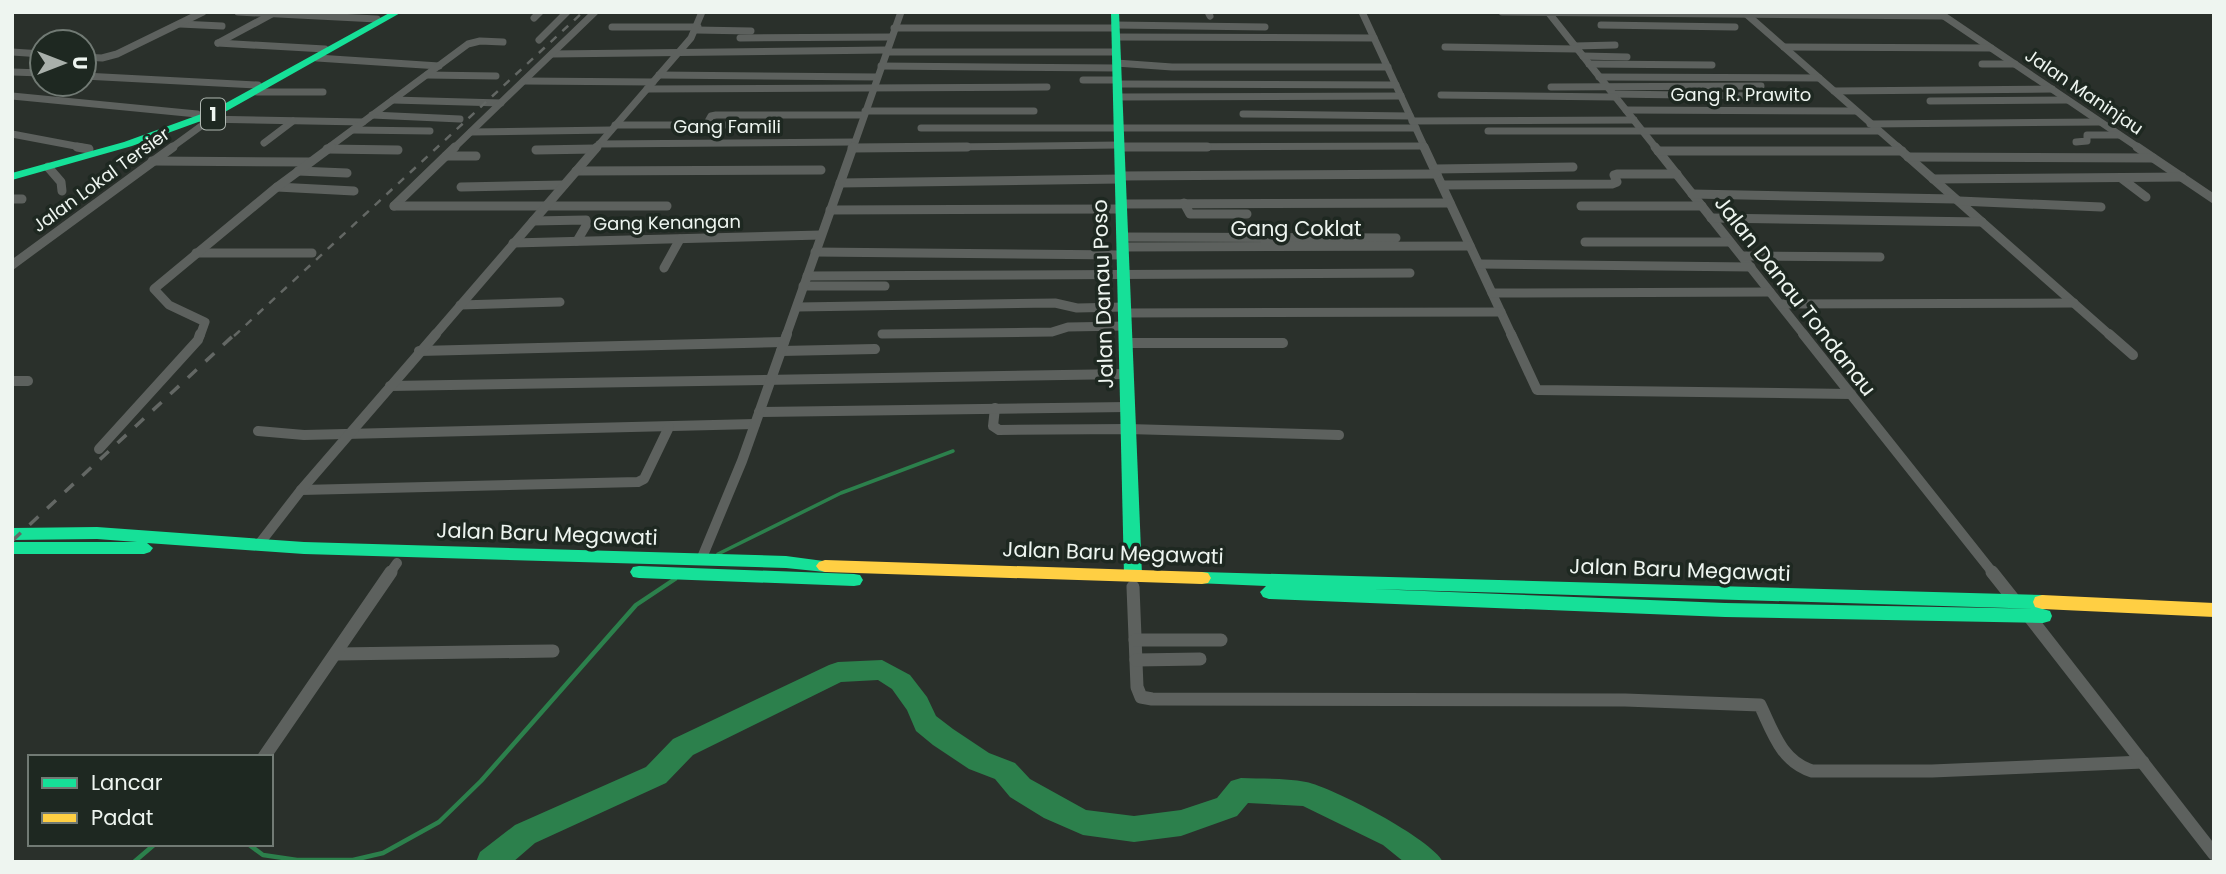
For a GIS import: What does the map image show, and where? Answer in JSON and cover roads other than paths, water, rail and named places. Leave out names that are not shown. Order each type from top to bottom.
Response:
[{"type":"main road","name":"1","points":[[12,177],[202,118],[398,12]]},
{"type":"main road","name":"1","points":[[321,53],[383,15]]},
{"type":"main road","name":"Jalan Danau Poso","points":[[1116,55],[1133,581]]},
{"type":"main road","name":"1","points":[[12,171],[202,118]]},
{"type":"main road","name":"Jalan Baru Megawati","points":[[12,534],[97,533],[317,548],[833,573],[1133,581],[1511,586],[2015,601],[2214,610]]},
{"type":"main road","name":"Jalan Baru Megawati","points":[[12,548],[167,549],[397,563],[702,565]]},
{"type":"main road","name":"Jalan Baru Megawati","points":[[1133,581],[1589,605],[2214,622]]},
{"type":"main road","points":[[1511,586],[1520,602]]},
{"type":"main road","points":[[1580,588],[1589,605]]},
{"type":"street","points":[[98,58],[117,54],[202,12]]},
{"type":"street","points":[[238,12],[383,15]]},
{"type":"street","points":[[534,18],[540,12]]},
{"type":"street","points":[[539,40],[567,12]]},
{"type":"street","points":[[595,12],[394,206],[667,206]]},
{"type":"street","points":[[260,543],[348,434],[679,52],[697,28],[702,12]]},
{"type":"street","points":[[702,565],[771,380],[901,12]]},
{"type":"street","points":[[1362,12],[1537,390],[1851,394]]},
{"type":"street","points":[[1502,12],[1940,14]]},
{"type":"street","name":"Jalan Danau Tondanau","points":[[1548,12],[2015,601]]},
{"type":"street","points":[[273,13],[218,43],[439,66]]},
{"type":"street","points":[[1746,14],[2133,355]]},
{"type":"street","name":"Jalan Maninjau","points":[[1940,14],[2214,199]]},
{"type":"street","points":[[1601,25],[1735,27],[1722,15]]},
{"type":"street","points":[[179,24],[222,26]]},
{"type":"street","points":[[612,27],[799,31]]},
{"type":"street","points":[[1083,80],[1116,55],[1265,27]]},
{"type":"street","points":[[740,38],[892,32],[1116,55],[1253,84],[1396,85]]},
{"type":"street","points":[[881,66],[1116,55],[1374,38]]},
{"type":"street","points":[[99,449],[202,334],[205,322],[194,319],[170,305],[156,295],[154,289],[276,187],[472,42],[503,42]]},
{"type":"street","points":[[1581,54],[1615,45]]},
{"type":"street","points":[[1445,47],[1627,57]]},
{"type":"street","points":[[1784,47],[1991,48]]},
{"type":"street","points":[[552,54],[886,51],[1116,55],[1172,68],[1388,67]]},
{"type":"street","points":[[1581,54],[1712,65]]},
{"type":"street","points":[[1116,55],[1255,96],[1401,96]]},
{"type":"street","points":[[1982,64],[2015,64]]},
{"type":"street","points":[[427,75],[496,76]]},
{"type":"street","points":[[98,77],[323,92]]},
{"type":"street","points":[[653,82],[877,77]]},
{"type":"street","points":[[1600,77],[1819,78]]},
{"type":"street","points":[[524,81],[873,88],[1047,87]]},
{"type":"street","points":[[1253,84],[1255,96]]},
{"type":"street","points":[[1441,95],[1761,86]]},
{"type":"street","points":[[1551,87],[1612,92],[1754,96]]},
{"type":"street","points":[[1834,91],[2052,89]]},
{"type":"street","points":[[12,96],[202,118],[363,122]]},
{"type":"street","points":[[393,100],[501,103]]},
{"type":"street","points":[[1930,101],[2067,100]]},
{"type":"street","name":"Gang R. Prawito","points":[[1626,110],[1856,111]]},
{"type":"street","points":[[706,125],[712,116],[716,115],[1034,111]]},
{"type":"street","points":[[1243,114],[1413,122]]},
{"type":"street","points":[[372,115],[460,119]]},
{"type":"street","name":"Jalan Lokal Tersier","points":[[12,265],[150,162],[202,118]]},
{"type":"street","points":[[921,128],[1634,120]]},
{"type":"street","points":[[264,143],[293,121]]},
{"type":"street","points":[[1870,124],[2100,122]]},
{"type":"street","points":[[471,132],[747,125]]},
{"type":"street","points":[[353,130],[430,131]]},
{"type":"street","points":[[1488,131],[1879,131]]},
{"type":"street","points":[[12,134],[89,149]]},
{"type":"street","points":[[2076,142],[2087,141],[2088,135],[2119,135]]},
{"type":"street","name":"Gang Famili","points":[[536,150],[597,146],[1424,146]]},
{"type":"street","points":[[327,149],[398,150]]},
{"type":"street","points":[[1658,151],[2153,158]]},
{"type":"street","points":[[446,156],[476,156]]},
{"type":"street","points":[[150,162],[310,162]]},
{"type":"street","points":[[48,167],[61,182],[62,191]]},
{"type":"street","points":[[840,183],[1573,167]]},
{"type":"street","points":[[576,171],[821,170]]},
{"type":"street","points":[[298,171],[347,173]]},
{"type":"street","points":[[1442,185],[1612,184],[1617,182],[1614,175],[1617,174],[1677,174]]},
{"type":"street","points":[[1933,179],[2182,177]]},
{"type":"street","points":[[2121,178],[2146,197]]},
{"type":"street","points":[[461,187],[564,185]]},
{"type":"street","points":[[276,187],[354,191]]},
{"type":"street","points":[[1692,194],[1957,200],[2101,207]]},
{"type":"street","points":[[12,199],[22,199]]},
{"type":"street","points":[[830,210],[1121,207],[1184,203],[1450,203]]},
{"type":"street","points":[[1184,203],[1190,214],[1247,214]]},
{"type":"street","points":[[1581,206],[1702,206]]},
{"type":"street","points":[[1712,218],[1982,222]]},
{"type":"street","points":[[533,221],[586,220],[587,224],[577,241]]},
{"type":"street","name":"Gang Kenangan","points":[[513,243],[821,235]]},
{"type":"street","points":[[815,252],[1122,247],[1396,238]]},
{"type":"street","points":[[664,268],[680,239]]},
{"type":"street","points":[[1585,242],[1730,242]]},
{"type":"street","name":"Gang Coklat","points":[[1122,247],[1470,246]]},
{"type":"street","points":[[196,253],[312,253]]},
{"type":"street","points":[[1742,256],[1880,257]]},
{"type":"street","points":[[1479,264],[1751,267]]},
{"type":"street","points":[[807,276],[1410,273]]},
{"type":"street","points":[[803,286],[885,286]]},
{"type":"street","points":[[1492,293],[1770,292]]},
{"type":"street","points":[[460,304],[560,302]]},
{"type":"street","points":[[797,307],[1055,303],[1124,315],[1501,312]]},
{"type":"street","points":[[1780,304],[2074,303]]},
{"type":"street","points":[[882,334],[1052,332],[1124,315]]},
{"type":"street","points":[[1125,343],[1283,343]]},
{"type":"street","points":[[419,351],[782,347],[875,349]]},
{"type":"street","points":[[390,386],[1126,374]]},
{"type":"street","points":[[12,381],[28,381]]},
{"type":"street","points":[[759,412],[1127,407]]},
{"type":"street","points":[[995,408],[993,426],[999,430],[1128,429],[1339,435]]},
{"type":"street","points":[[258,431],[303,435],[755,424]]},
{"type":"street","points":[[301,490],[638,482],[644,479],[669,428]]},
{"type":"street","points":[[265,755],[397,563]]},
{"type":"street","name":"Jalan Danau Poso","points":[[1133,581],[1137,687],[1141,697],[1625,700],[1760,705],[1787,760],[1795,766],[1812,771],[1932,771],[2143,762]]},
{"type":"street","points":[[2028,615],[2214,854]]},
{"type":"street","points":[[1135,640],[1221,640]]},
{"type":"street","points":[[337,654],[554,651]]},
{"type":"street","points":[[1136,660],[1200,659]]},
{"type":"waterway","points":[[718,554],[841,493],[953,451]]},
{"type":"waterway","points":[[251,846],[263,855],[297,860],[353,860],[383,853],[439,822],[481,781],[636,605],[675,579]]},
{"type":"waterway","points":[[491,862],[525,834],[656,775],[683,747],[838,672],[882,670],[901,682],[918,705],[926,723],[943,737],[979,761],[1005,771],[1020,788],[1054,809],[1083,822],[1134,829],[1181,823],[1227,807],[1241,790],[1306,794],[1393,836],[1428,862]]},
{"type":"waterway","points":[[134,862],[153,846]]},
{"type":"railway","points":[[234,336],[583,12]]},
{"type":"railway","points":[[12,541],[235,334]]}]
